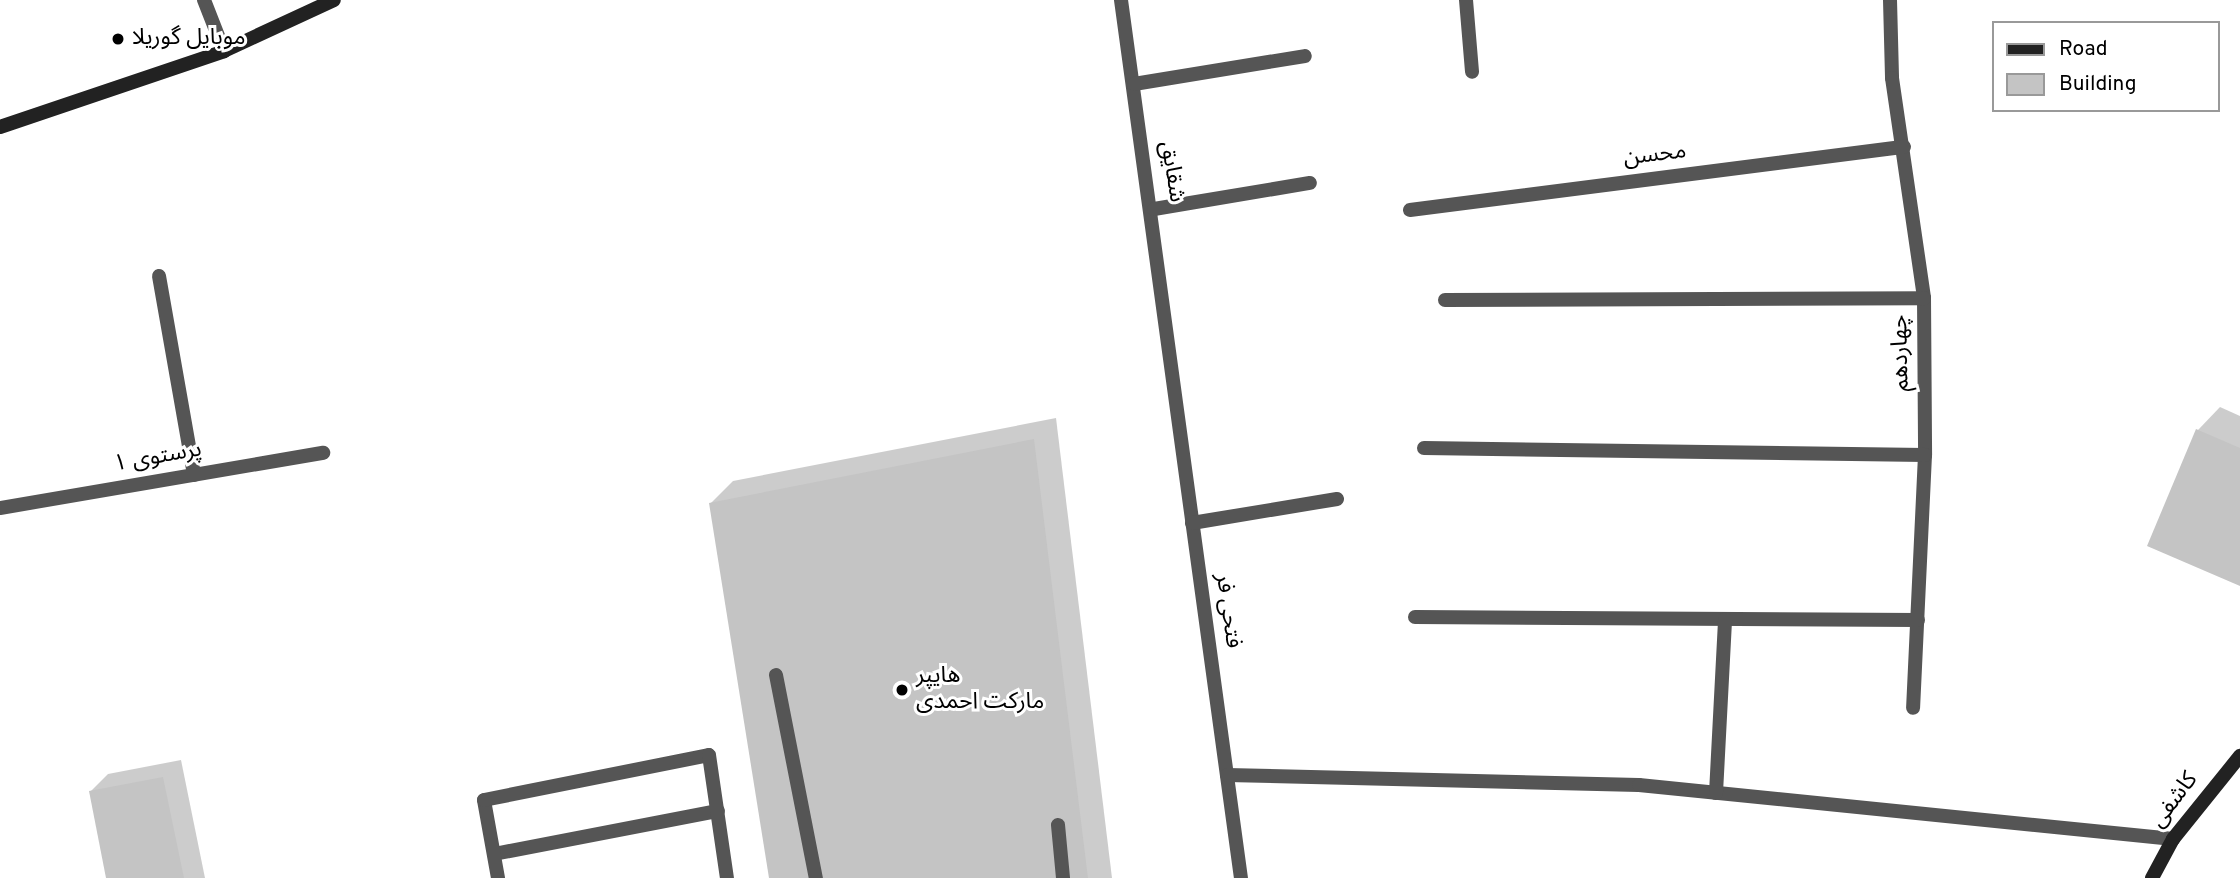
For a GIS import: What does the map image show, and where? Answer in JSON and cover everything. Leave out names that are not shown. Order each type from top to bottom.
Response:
[{"type":"main road","points":[[0,127],[224,51],[334,0]]},
{"type":"main road","name":"کاشفی","points":[[2152,878],[2173,839],[2240,756]]},
{"type":"street","points":[[204,0],[224,51]]},
{"type":"street","name":"شقایق","points":[[1121,0],[1154,209],[1171,351]]},
{"type":"street","points":[[1466,0],[1472,72]]},
{"type":"street","name":"چهاردهم","points":[[1890,0],[1892,78],[1905,147],[1924,298],[1925,455],[1913,708]]},
{"type":"street","points":[[1134,84],[1305,56]]},
{"type":"street","name":"محسن","points":[[1410,210],[1905,147]]},
{"type":"street","points":[[1154,209],[1310,183]]},
{"type":"street","points":[[159,276],[194,475]]},
{"type":"street","points":[[1445,300],[1924,298]]},
{"type":"street","name":"فتحی فر","points":[[1171,351],[1241,878]]},
{"type":"street","points":[[1424,448],[1925,455]]},
{"type":"street","name":"پرستوی ۱","points":[[0,508],[323,453]]},
{"type":"street","points":[[1192,523],[1337,499]]},
{"type":"street","points":[[1415,617],[1918,620]]},
{"type":"street","points":[[1716,793],[1725,619]]},
{"type":"street","points":[[776,675],[816,878]]},
{"type":"street","points":[[498,878],[484,800],[709,755],[727,878]]},
{"type":"street","points":[[1227,775],[1716,793],[2173,839]]},
{"type":"street","points":[[494,854],[718,811]]},
{"type":"street","points":[[1058,825],[1063,878]]},
{"type":"building","points":[[2196,429],[2240,448],[2240,586],[2147,546]]},
{"type":"building","name":"هایپر مارکت احمدی","points":[[1034,439],[1088,878],[769,878],[709,503]]},
{"type":"building","points":[[163,777],[184,878],[106,878],[89,791]]},
{"type":"place","name":"موبایل گوریلا","points":[[118,39]]},
{"type":"place","name":"هایپر مارکت احمدی","points":[[902,690]]}]
